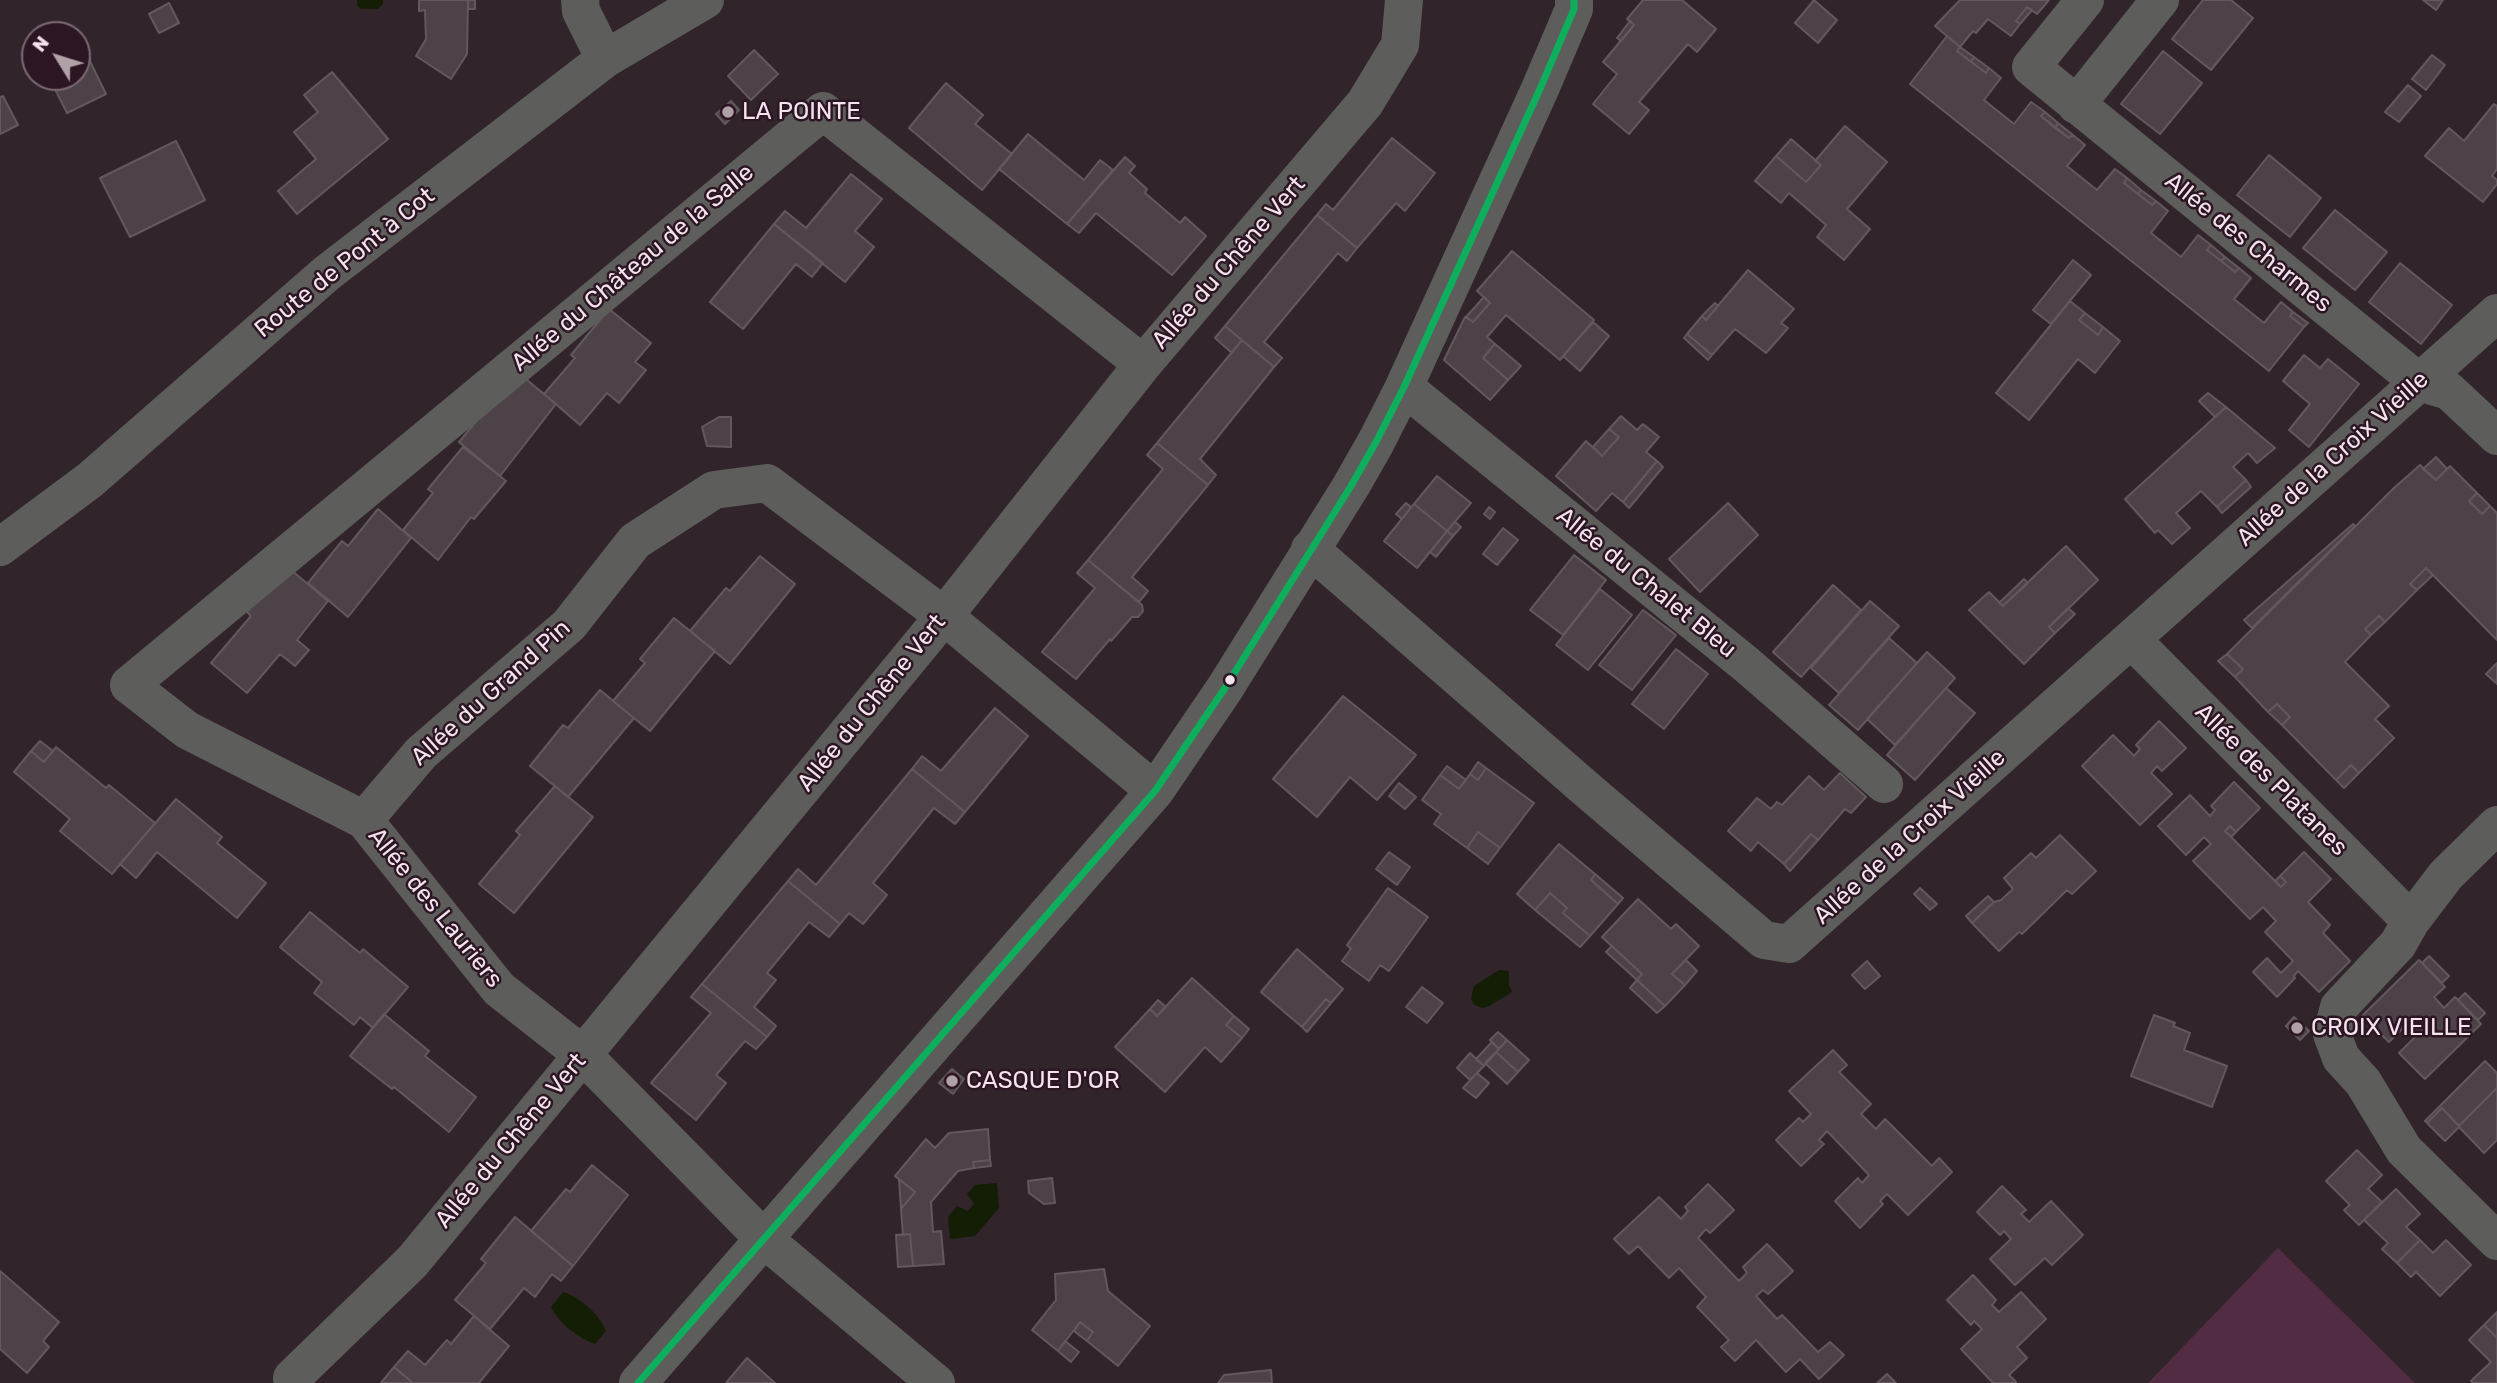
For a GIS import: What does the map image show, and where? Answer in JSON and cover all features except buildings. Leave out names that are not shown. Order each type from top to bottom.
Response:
[{"type":"street","points":[[580,0],[581,11],[605,60]]},
{"type":"street","name":"Route de Pont à Cot","points":[[0,547],[90,480],[327,273],[605,60],[705,0]]},
{"type":"street","name":"Allée du Chêne Vert","points":[[292,1378],[412,1262],[944,616],[1143,364],[1365,103],[1401,45],[1404,0]]},
{"type":"street","points":[[638,1383],[1155,790],[1224,688],[1351,486],[1404,387],[1540,89],[1574,9],[1574,0]]},
{"type":"street","name":"Allée des Charmes","points":[[2085,0],[2031,67],[2419,382],[2449,391],[2497,436]]},
{"type":"street","points":[[2076,105],[2160,0]]},
{"type":"street","name":"Allée du Château de la Salle","points":[[129,685],[822,111],[1143,364]]},
{"type":"street","name":"Allée de la Croix Vieille","points":[[1310,549],[1764,940],[1789,944],[2497,313]]},
{"type":"street","name":"Allée du Chalet Bleu","points":[[1404,387],[1747,665],[1884,784]]},
{"type":"street","name":"Allée du Grand Pin","points":[[364,820],[421,753],[569,625],[635,541],[714,490],[767,483],[944,616],[1155,790]]},
{"type":"street","name":"Allée des Platanes","points":[[2131,639],[2411,921]]},
{"type":"street","name":"Allée des Lauriers","points":[[129,685],[187,730],[364,820],[499,989],[583,1055],[765,1240],[936,1383]]},
{"type":"street","points":[[2497,825],[2446,875],[2411,921],[2398,944],[2339,1007],[2332,1034],[2341,1058],[2363,1082],[2404,1150],[2497,1241]]},
{"type":"shaded area","points":[[357,0],[383,0],[383,4],[378,9],[361,9]]},
{"type":"shaded area","points":[[1499,970],[1509,971],[1512,992],[1489,1006],[1483,1008],[1474,1005],[1471,998],[1474,986]]},
{"type":"shaded area","points":[[997,1183],[999,1208],[975,1236],[950,1239],[948,1217],[957,1206],[968,1211],[974,1204],[967,1194],[975,1185]]},
{"type":"shaded area","points":[[2278,1248],[2415,1383],[2148,1383]]},
{"type":"shaded area","points":[[563,1292],[582,1302],[603,1325],[606,1331],[595,1344],[570,1329],[554,1313],[551,1307]]},
{"type":"transit line","points":[[638,1383],[1155,791],[1225,688],[1351,486],[1404,387],[1540,89],[1574,9],[1574,0]]},
{"type":"place","name":"LA POINTE","points":[[728,112]]},
{"type":"place","name":"CROIX VIEILLE","points":[[2297,1028]]},
{"type":"place","name":"CASQUE D'OR","points":[[952,1081]]}]
